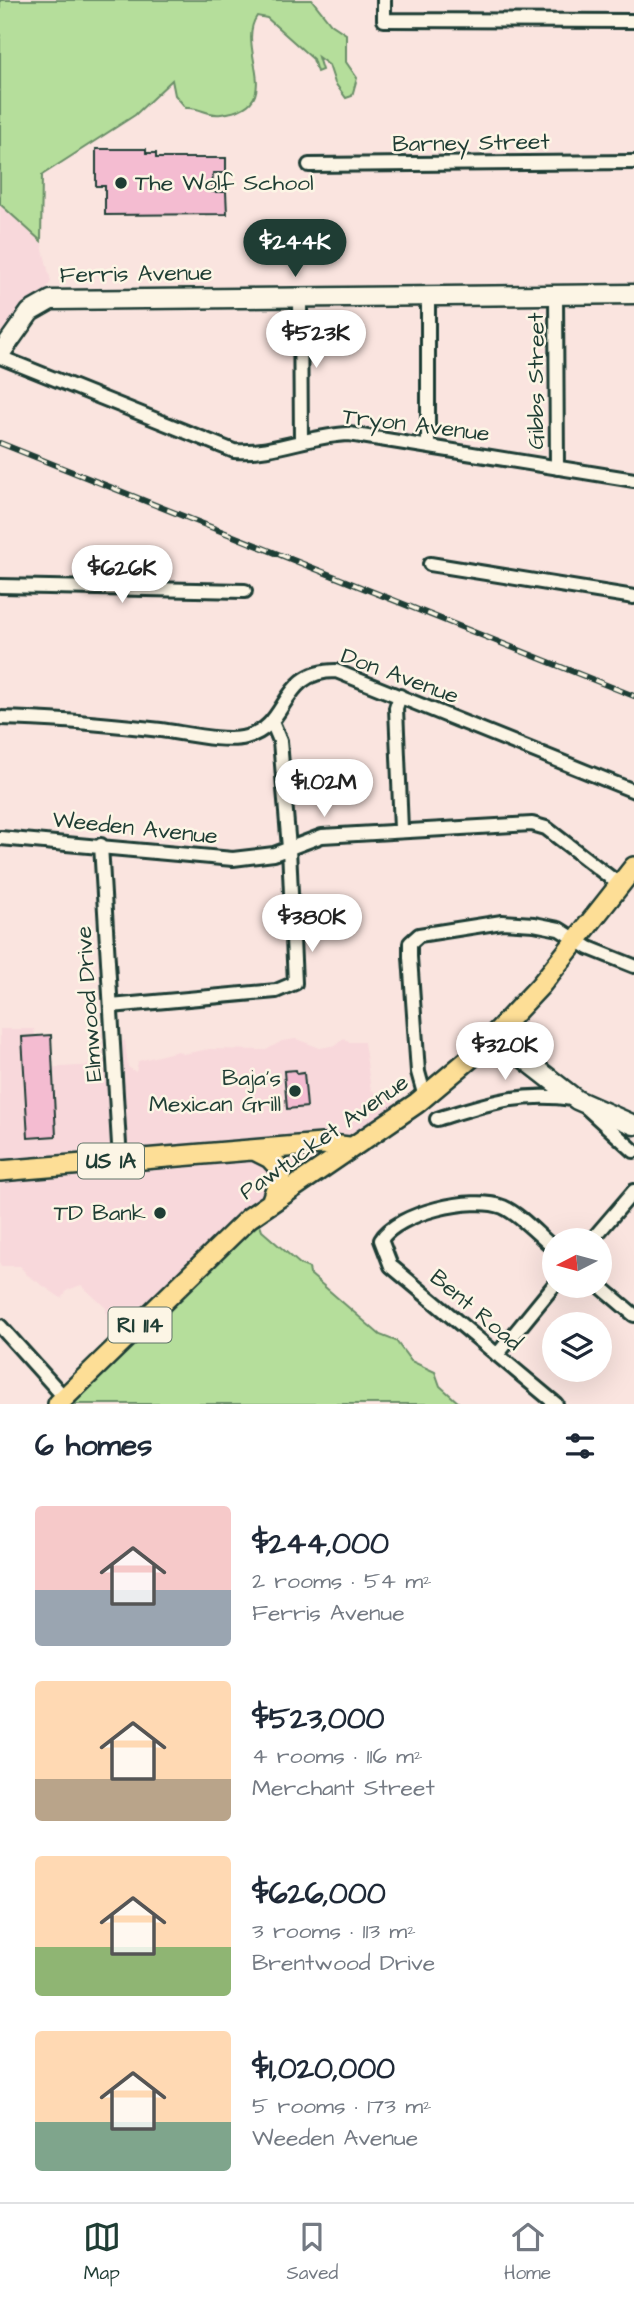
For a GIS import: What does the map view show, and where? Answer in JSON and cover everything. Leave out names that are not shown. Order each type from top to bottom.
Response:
[{"type":"main road","name":"Pawtucket Avenue","points":[[61,1401],[249,1218],[425,1097],[495,1036],[634,867]]},
{"type":"main road","name":"US 1A","points":[[0,1171],[323,1144],[349,1147]]},
{"type":"main road","points":[[253,1150],[270,1158],[282,1171],[272,1200]]},
{"type":"street","points":[[384,0],[384,20],[634,21]]},
{"type":"street","name":"Barney Street","points":[[309,165],[634,162]]},
{"type":"street","name":"Ferris Avenue","points":[[0,356],[30,312],[51,300],[634,293]]},
{"type":"street","name":"Gibbs Street","points":[[556,295],[557,468]]},
{"type":"street","points":[[428,297],[428,445]]},
{"type":"street","points":[[300,298],[301,441]]},
{"type":"street","name":"Tryon Avenue","points":[[0,356],[234,451],[262,451],[301,441],[349,434],[634,481]]},
{"type":"street","points":[[430,564],[634,597]]},
{"type":"street","points":[[0,586],[245,591]]},
{"type":"street","name":"Don Avenue","points":[[272,722],[293,687],[307,676],[322,671],[351,676],[634,791]]},
{"type":"street","points":[[400,696],[396,708],[401,829]]},
{"type":"street","points":[[0,718],[74,720],[230,738],[245,738],[272,722],[279,741],[289,848],[295,983],[276,991],[111,1006]]},
{"type":"street","name":"Weeden Avenue","points":[[0,838],[233,859],[274,854],[323,836],[401,829],[532,824],[546,828],[620,886]]},
{"type":"street","name":"Elmwood Drive","points":[[100,845],[120,1161]]},
{"type":"street","points":[[425,1097],[418,1072],[410,943],[419,935],[502,922],[559,929],[589,948],[634,966]]},
{"type":"street","points":[[495,1036],[577,1100],[634,1151]]},
{"type":"street","points":[[437,1119],[518,1096],[543,1094],[577,1100],[634,1125]]},
{"type":"street","points":[[602,1228],[634,1191]]},
{"type":"street","name":"Bent Road","points":[[542,1238],[504,1208],[484,1203],[462,1204],[403,1220],[388,1228],[381,1240],[391,1266],[556,1404]]},
{"type":"street","points":[[612,1296],[634,1315]]},
{"type":"street","points":[[497,1355],[544,1298]]},
{"type":"street","points":[[0,1326],[61,1401]]},
{"type":"shaded area","points":[[0,204],[41,241],[51,282],[47,287],[53,290],[74,290],[79,294],[37,314],[0,359]]},
{"type":"shaded area","points":[[0,1029],[34,1029],[42,1068],[97,1065],[100,1077],[107,1070],[107,1042],[115,1046],[125,1040],[128,1067],[136,1072],[138,1061],[178,1051],[183,1054],[209,1049],[266,1050],[282,1041],[296,1039],[320,1048],[336,1045],[344,1038],[348,1042],[364,1042],[371,1090],[398,1105],[109,1345],[125,1314],[107,1320],[106,1308],[81,1285],[68,1290],[61,1298],[26,1274],[20,1266],[0,1266]]},
{"type":"green space","points":[[0,0],[312,0],[331,24],[346,34],[346,62],[357,78],[352,96],[346,98],[335,83],[329,65],[318,57],[322,70],[317,72],[313,59],[267,18],[257,16],[252,29],[251,44],[257,88],[253,100],[241,109],[221,114],[186,108],[175,95],[172,80],[135,115],[42,175],[41,241],[0,204]]},
{"type":"green space","points":[[258,1219],[262,1231],[301,1265],[309,1268],[310,1274],[380,1335],[396,1341],[411,1361],[435,1372],[440,1386],[460,1404],[57,1404]]},
{"type":"building","name":"The Wolf School","points":[[96,149],[146,149],[146,153],[156,153],[156,158],[226,158],[226,173],[213,173],[212,192],[226,192],[227,214],[105,215],[105,186],[96,186]]},
{"type":"building","points":[[51,1035],[56,1136],[28,1138],[22,1037]]},
{"type":"building","name":"Baja's Mexican Grill","points":[[296,1070],[297,1074],[304,1073],[307,1107],[287,1109],[284,1071]]},
{"type":"railway","points":[[0,443],[634,696]]},
{"type":"place","name":"The Wolf School","points":[[121,183]]},
{"type":"place","name":"Baja's Mexican Grill","points":[[295,1091]]},
{"type":"place","name":"TD Bank","points":[[160,1213]]}]
